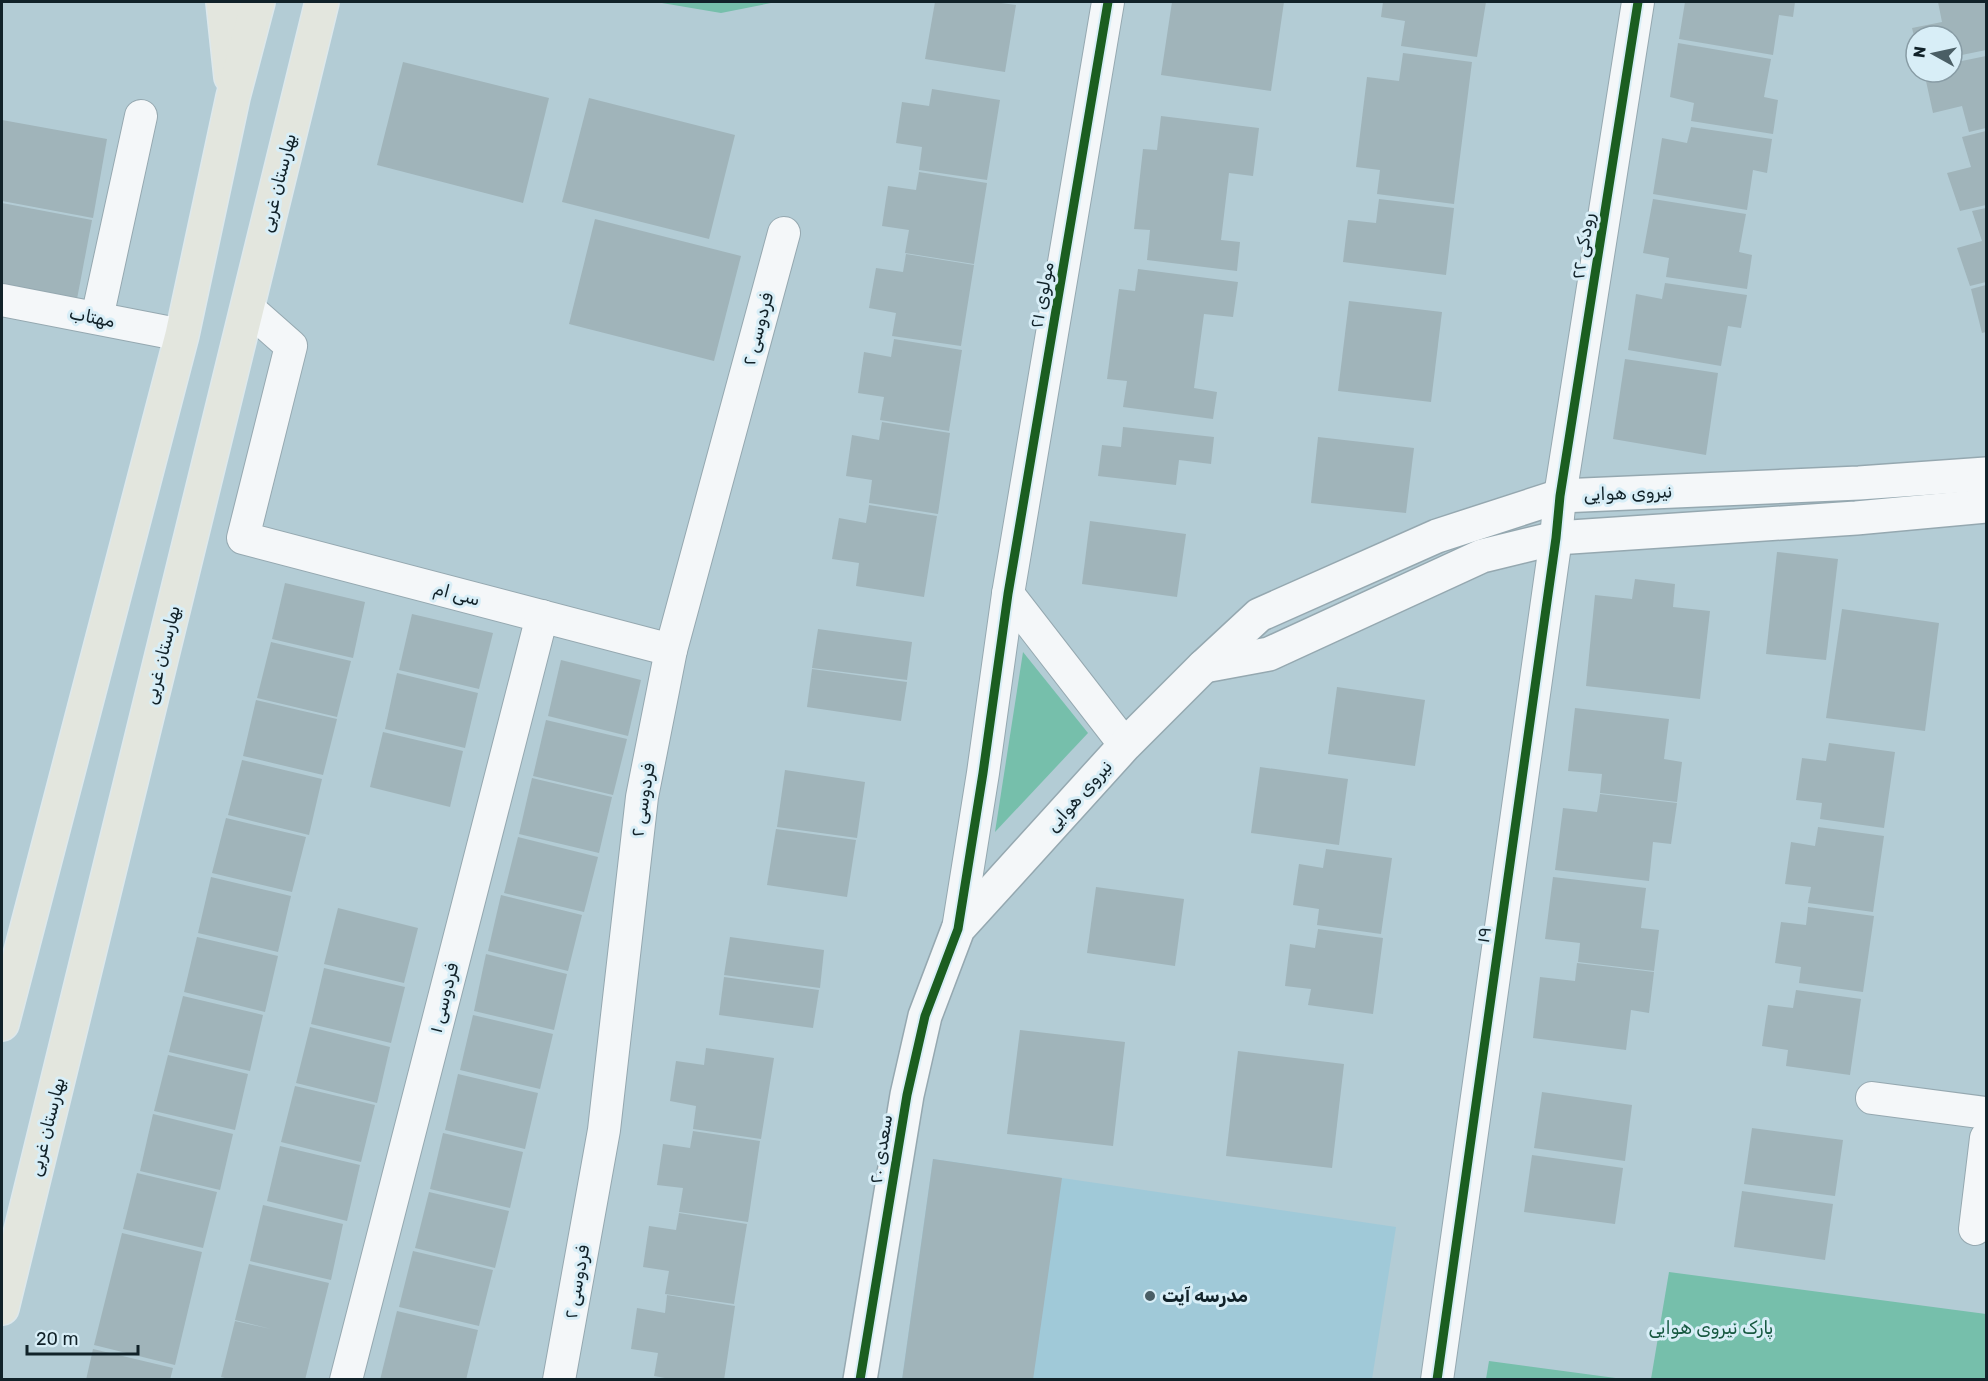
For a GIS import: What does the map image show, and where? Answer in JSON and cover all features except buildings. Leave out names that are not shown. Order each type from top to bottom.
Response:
[{"type":"main road","points":[[223,2],[233,97]]},
{"type":"main road","points":[[2,1024],[182,336],[233,97],[258,2]]},
{"type":"main road","name":"بهارستان غربی","points":[[2,1308],[322,2]]},
{"type":"street","name":"مولوی ۲۱","points":[[958,929],[1008,594],[1108,2]]},
{"type":"street","name":"رودکی ۲۲","points":[[1560,496],[1638,2]]},
{"type":"street","points":[[97,318],[141,116]]},
{"type":"street","name":"فردوسی ۲","points":[[559,1380],[604,1130],[642,797],[671,650],[784,233]]},
{"type":"street","name":"مهتاب","points":[[2,300],[182,336]]},
{"type":"street","name":"سی ام","points":[[248,308],[291,346],[243,538],[671,650]]},
{"type":"street","name":"نیروی هوایی","points":[[958,929],[1125,746],[1204,666],[1259,615],[1437,536],[1560,496],[1859,483],[1986,474]]},
{"type":"street","name":"۱۹","points":[[1437,1380],[1556,538],[1560,496]]},
{"type":"street","points":[[1204,666],[1269,654],[1482,556],[1556,538],[1856,518],[1986,506]]},
{"type":"street","points":[[1008,594],[1125,746]]},
{"type":"street","name":"فردوسی ۱","points":[[346,1380],[542,616]]},
{"type":"street","name":"سعدی ۲۰","points":[[860,1380],[906,1095],[925,1016],[958,929]]},
{"type":"street","points":[[1872,1098],[1986,1113]]},
{"type":"street","points":[[1975,1229],[1986,1138]]},
{"type":"shaded area","name":"مدرسه آیت","points":[[933,1159],[1396,1227],[1372,1379],[902,1380]]},
{"type":"green space","points":[[656,2],[776,2],[721,13]]},
{"type":"green space","points":[[1023,652],[1088,733],[995,832]]},
{"type":"green space","name":"پارک نیروی هوایی","points":[[1669,1272],[1986,1314],[1986,1379],[1651,1379]]},
{"type":"green space","points":[[1489,1361],[1623,1379],[1486,1379]]},
{"type":"cycle path","points":[[860,1380],[907,1095],[925,1016],[958,929],[1008,594],[1108,2]]},
{"type":"cycle path","points":[[1437,1380],[1556,538],[1560,496],[1638,2]]},
{"type":"place","name":"مدرسه آیت","points":[[1150,1296]]}]
